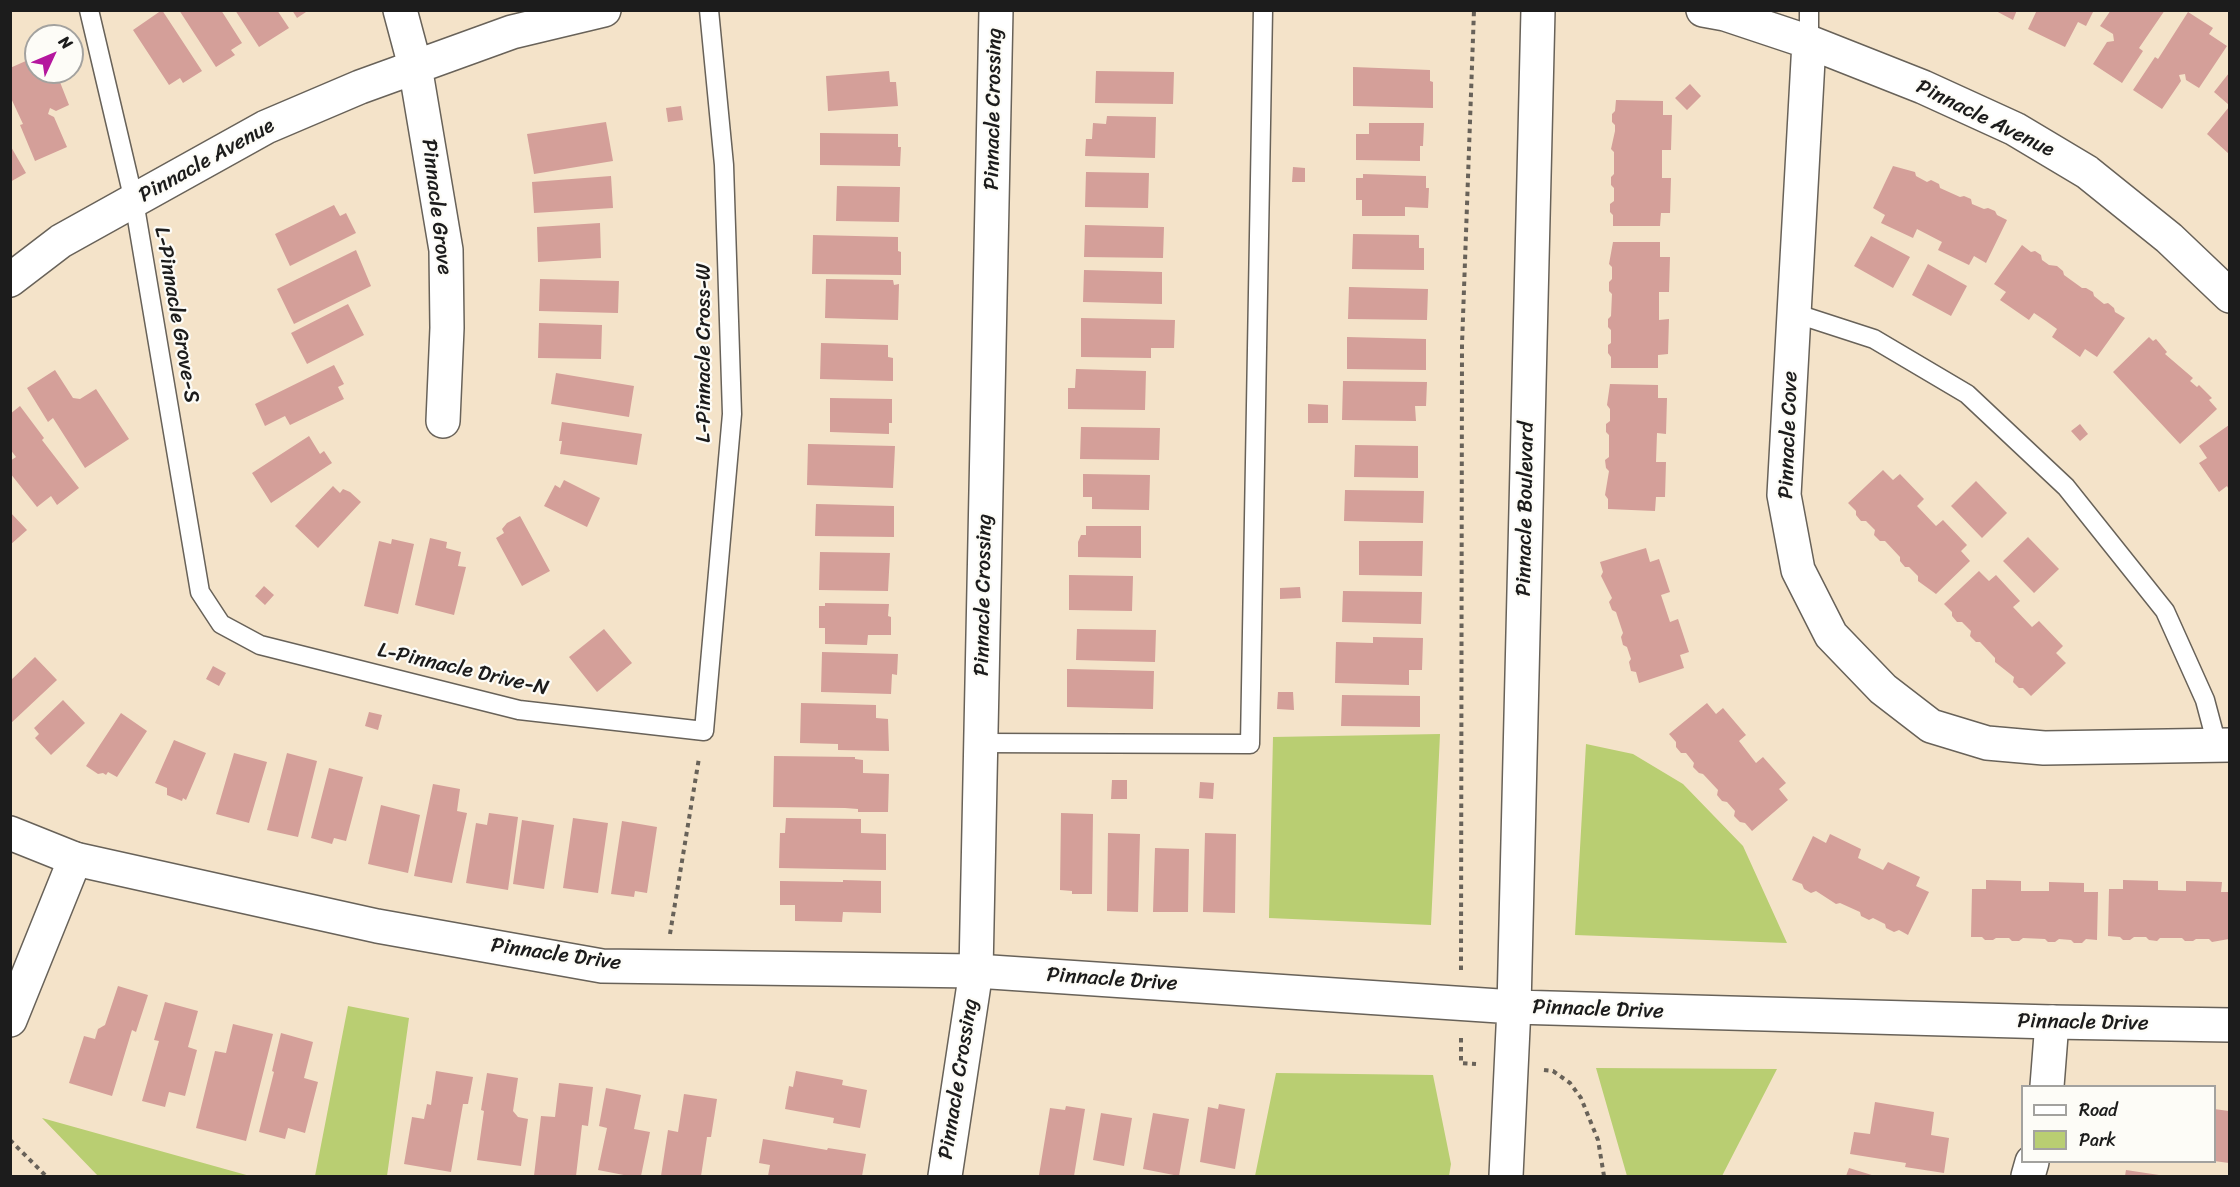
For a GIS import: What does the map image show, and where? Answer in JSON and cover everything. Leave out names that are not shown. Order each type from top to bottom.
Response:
[{"type":"street","points":[[400,10],[415,66]]},
{"type":"street","name":"Pinnacle Avenue","points":[[10,280],[61,241],[266,127],[360,87],[512,32],[604,10]]},
{"type":"street","name":"Pinnacle Crossing","points":[[945,1176],[976,971],[996,10]]},
{"type":"street","name":"Pinnacle Boulevard","points":[[1506,1176],[1514,1007],[1538,10]]},
{"type":"street","name":"Pinnacle Avenue","points":[[1703,10],[1809,26],[1923,87],[2005,124],[2087,172],[2169,238],[2229,296]]},
{"type":"street","name":"Pinnacle Cove","points":[[1809,26],[1784,495],[1798,570],[1831,635],[1882,688],[1931,726],[1987,743],[2044,748],[2223,745]]},
{"type":"street","name":"Pinnacle Grove","points":[[415,66],[446,250],[447,328],[443,421]]},
{"type":"street","name":"Pinnacle Drive","points":[[10,833],[75,859],[377,926],[603,966],[976,971],[1514,1007],[2229,1025]]},
{"type":"street","points":[[10,1020],[75,859]]},
{"type":"street","points":[[2047,1085],[2052,1022]]},
{"type":"lane","name":"L-Pinnacle Grove-S","points":[[89,10],[134,201],[200,592],[221,624]]},
{"type":"lane","name":"L-Pinnacle Cross-W","points":[[704,731],[732,414],[724,165],[709,10]]},
{"type":"lane","points":[[981,743],[1250,744],[1263,10]]},
{"type":"lane","points":[[1794,314],[1874,339],[1966,394],[2066,487],[2165,611],[2223,745]]},
{"type":"lane","name":"L-Pinnacle Drive-N","points":[[221,624],[260,645],[519,710],[704,731]]},
{"type":"path","points":[[1474,10],[1462,345],[1461,1063],[1511,1065],[1553,1071],[1570,1083],[1581,1098],[1598,1140],[1604,1176]]},
{"type":"path","points":[[670,936],[704,731]]},
{"type":"path","points":[[10,1140],[46,1176]]},
{"type":"green space","points":[[1440,734],[1431,925],[1269,918],[1273,737]]},
{"type":"green space","points":[[1586,744],[1633,754],[1683,784],[1743,846],[1787,943],[1575,935]]},
{"type":"green space","points":[[348,1006],[409,1018],[387,1176],[315,1176]]},
{"type":"green space","points":[[1596,1068],[1777,1069],[1722,1176],[1627,1176]]},
{"type":"green space","points":[[1276,1073],[1433,1075],[1451,1164],[1449,1176],[1255,1176]]},
{"type":"green space","points":[[42,1118],[250,1176],[98,1176]]},
{"type":"building","points":[[162,10],[202,71],[183,83],[180,78],[169,85],[133,30]]},
{"type":"building","points":[[179,10],[221,10],[242,43],[231,50],[235,55],[216,67]]},
{"type":"building","points":[[235,10],[277,10],[289,28],[259,47]]},
{"type":"building","points":[[292,10],[309,10],[297,18]]},
{"type":"building","points":[[1994,10],[2017,10],[2013,20]]},
{"type":"building","points":[[2037,10],[2094,10],[2086,26],[2078,22],[2065,47],[2028,29]]},
{"type":"building","points":[[2111,10],[2165,10],[2139,48],[2143,51],[2122,83],[2093,64],[2107,42],[2114,41],[2113,34],[2100,26]]},
{"type":"building","points":[[2188,12],[2213,28],[2209,34],[2227,46],[2199,88],[2186,80],[2185,74],[2179,75],[2181,81],[2162,109],[2133,90],[2155,57],[2158,59]]},
{"type":"building","points":[[24,62],[24,84],[61,84],[69,105],[56,111],[50,108],[48,114],[54,117],[67,147],[35,161],[20,125],[23,124],[10,96],[10,68]]},
{"type":"building","points":[[1353,67],[1430,70],[1430,81],[1433,82],[1433,108],[1353,106]]},
{"type":"building","points":[[889,71],[890,82],[896,82],[898,106],[828,111],[826,76]]},
{"type":"building","points":[[1096,71],[1174,72],[1173,104],[1095,103]]},
{"type":"building","points":[[2229,73],[2229,105],[2214,92]]},
{"type":"building","points":[[1690,84],[1701,96],[1687,110],[1675,98]]},
{"type":"building","points":[[1616,100],[1663,101],[1663,115],[1672,115],[1671,150],[1662,150],[1662,178],[1671,178],[1670,213],[1661,213],[1660,226],[1613,226],[1610,204],[1614,201],[1611,177],[1614,174],[1614,152],[1611,149],[1615,131],[1612,114],[1615,111]]},
{"type":"building","points":[[681,106],[683,120],[668,122],[666,108]]},
{"type":"building","points":[[2229,107],[2229,154],[2207,134]]},
{"type":"building","points":[[1107,116],[1156,117],[1155,158],[1085,156],[1086,139],[1092,139],[1093,123],[1106,124]]},
{"type":"building","points":[[606,122],[613,161],[534,174],[527,134]]},
{"type":"building","points":[[1369,123],[1424,123],[1420,161],[1356,160],[1356,134],[1369,134]]},
{"type":"building","points":[[820,133],[898,134],[898,147],[901,147],[900,166],[820,165]]},
{"type":"building","points":[[10,145],[26,173],[10,182]]},
{"type":"building","points":[[1893,166],[1915,172],[1916,176],[1927,182],[1931,180],[1939,184],[1940,188],[1971,199],[1972,204],[1995,211],[1997,215],[2007,220],[1986,263],[1974,256],[1969,265],[1938,250],[1942,242],[1917,229],[1913,238],[1881,223],[1885,215],[1873,208]]},
{"type":"building","points":[[1293,167],[1305,168],[1305,182],[1292,182]]},
{"type":"building","points":[[1086,172],[1149,173],[1148,208],[1085,207]]},
{"type":"building","points":[[1363,174],[1426,176],[1426,188],[1429,188],[1428,208],[1405,207],[1405,216],[1362,216],[1362,200],[1356,200],[1356,178],[1363,178]]},
{"type":"building","points":[[611,176],[613,208],[534,213],[532,182]]},
{"type":"building","points":[[837,186],[900,187],[899,222],[836,221]]},
{"type":"building","points":[[334,205],[340,216],[346,213],[356,233],[290,266],[275,234]]},
{"type":"building","points":[[600,223],[601,258],[538,262],[537,227]]},
{"type":"building","points":[[1085,225],[1164,227],[1163,258],[1084,257]]},
{"type":"building","points":[[1353,234],[1419,235],[1419,248],[1424,248],[1424,270],[1352,269]]},
{"type":"building","points":[[813,235],[898,237],[898,251],[901,252],[901,275],[812,274]]},
{"type":"building","points":[[1871,236],[1910,257],[1893,288],[1854,266]]},
{"type":"building","points":[[1613,242],[1660,242],[1660,257],[1670,257],[1669,292],[1659,292],[1659,320],[1669,319],[1668,354],[1658,355],[1658,368],[1611,368],[1608,345],[1611,343],[1611,330],[1608,327],[1608,319],[1611,316],[1612,294],[1609,291],[1609,282],[1612,279],[1612,267],[1609,264]]},
{"type":"building","points":[[2022,245],[2031,252],[2035,251],[2041,255],[2042,260],[2049,265],[2057,266],[2064,275],[2082,288],[2093,292],[2094,296],[2104,304],[2108,303],[2115,312],[2125,318],[2097,357],[2085,349],[2080,357],[2052,337],[2057,329],[2046,321],[2034,313],[2029,320],[2000,300],[2006,292],[1994,284]]},
{"type":"building","points":[[356,250],[371,286],[294,324],[277,289]]},
{"type":"building","points":[[1928,264],[1967,286],[1951,316],[1912,295]]},
{"type":"building","points":[[1084,270],[1162,272],[1162,304],[1083,302]]},
{"type":"building","points":[[540,279],[619,281],[618,313],[539,311]]},
{"type":"building","points":[[826,279],[893,280],[894,285],[899,284],[898,320],[825,318]]},
{"type":"building","points":[[1349,287],[1428,289],[1427,320],[1348,319]]},
{"type":"building","points":[[348,304],[364,335],[307,364],[291,333]]},
{"type":"building","points":[[1081,318],[1175,320],[1174,348],[1151,348],[1151,358],[1081,357]]},
{"type":"building","points":[[539,323],[602,325],[601,359],[538,358]]},
{"type":"building","points":[[1347,337],[1426,339],[1426,370],[1347,369]]},
{"type":"building","points":[[2149,337],[2153,341],[2156,339],[2167,352],[2165,354],[2193,378],[2190,381],[2197,387],[2199,385],[2212,398],[2209,400],[2217,409],[2180,444],[2113,372]]},
{"type":"building","points":[[821,343],[888,345],[888,357],[893,358],[893,381],[820,379]]},
{"type":"building","points":[[334,365],[344,384],[338,387],[344,399],[290,425],[285,416],[265,426],[255,404]]},
{"type":"building","points":[[1076,369],[1146,371],[1145,410],[1068,409],[1068,388],[1075,388]]},
{"type":"building","points":[[55,370],[73,398],[80,399],[96,389],[129,439],[85,468],[53,418],[48,422],[27,388]]},
{"type":"building","points":[[556,373],[634,386],[629,417],[551,404]]},
{"type":"building","points":[[1343,381],[1427,382],[1426,406],[1415,406],[1416,421],[1342,420]]},
{"type":"building","points":[[1610,384],[1658,385],[1658,398],[1667,398],[1666,434],[1657,433],[1656,462],[1666,462],[1665,497],[1656,497],[1655,511],[1608,509],[1608,499],[1605,495],[1609,471],[1605,460],[1609,457],[1609,435],[1606,432],[1606,424],[1610,421],[1610,409],[1607,405]]},
{"type":"building","points":[[830,398],[892,399],[892,423],[889,423],[889,434],[830,432]]},
{"type":"building","points":[[1308,404],[1328,405],[1328,423],[1308,423]]},
{"type":"building","points":[[20,406],[44,438],[42,440],[79,488],[57,505],[51,496],[37,507],[10,473],[10,461],[16,457],[10,449],[10,414]]},
{"type":"building","points":[[562,422],[642,434],[637,465],[560,454],[562,441],[559,441]]},
{"type":"building","points":[[2080,424],[2088,434],[2080,441],[2071,431]]},
{"type":"building","points":[[2229,425],[2229,490],[2227,486],[2219,492],[2199,463],[2207,458],[2199,446]]},
{"type":"building","points":[[1081,427],[1160,428],[1159,460],[1080,459]]},
{"type":"building","points":[[309,436],[320,454],[324,451],[332,463],[271,503],[252,473]]},
{"type":"building","points":[[808,444],[895,446],[893,488],[807,485]]},
{"type":"building","points":[[1355,445],[1418,446],[1418,478],[1354,477]]},
{"type":"building","points":[[1883,470],[1893,480],[1900,474],[1924,499],[1917,506],[1936,526],[1943,520],[1967,545],[1961,551],[1970,561],[1936,594],[1918,581],[1918,576],[1909,567],[1905,567],[1900,557],[1885,541],[1880,541],[1874,535],[1875,530],[1866,521],[1861,521],[1856,511],[1848,503]]},
{"type":"building","points":[[1083,474],[1150,475],[1149,510],[1092,509],[1092,497],[1083,497]]},
{"type":"building","points":[[564,480],[600,498],[587,527],[544,506],[555,485],[560,488]]},
{"type":"building","points":[[1976,481],[2007,513],[1982,538],[1951,506]]},
{"type":"building","points":[[333,486],[340,493],[343,489],[350,492],[361,502],[318,548],[295,526]]},
{"type":"building","points":[[1345,490],[1424,491],[1423,523],[1344,521]]},
{"type":"building","points":[[816,504],[894,506],[894,537],[815,536]]},
{"type":"building","points":[[10,512],[27,530],[10,545]]},
{"type":"building","points":[[520,516],[550,571],[522,586],[496,538],[504,533],[502,529],[507,523]]},
{"type":"building","points":[[1086,526],[1141,526],[1141,558],[1078,557],[1078,542],[1081,535],[1086,535]]},
{"type":"building","points":[[2028,537],[2059,569],[2034,593],[2003,561]]},
{"type":"building","points":[[430,538],[447,542],[446,548],[461,552],[458,566],[466,567],[454,615],[415,605]]},
{"type":"building","points":[[392,539],[414,544],[398,614],[364,606],[379,541],[391,544]]},
{"type":"building","points":[[1359,541],[1423,541],[1422,576],[1359,575]]},
{"type":"building","points":[[1646,548],[1650,562],[1659,559],[1670,592],[1661,595],[1670,622],[1678,619],[1689,652],[1680,655],[1684,668],[1639,683],[1636,672],[1631,671],[1629,662],[1631,659],[1627,647],[1623,645],[1621,637],[1623,633],[1616,612],[1612,610],[1609,602],[1612,598],[1601,576],[1603,572],[1600,562]]},
{"type":"building","points":[[820,552],[890,553],[888,591],[819,590]]},
{"type":"building","points":[[1979,571],[1989,581],[1996,575],[2020,601],[2013,607],[2032,627],[2039,621],[2063,646],[2056,653],[2066,663],[2031,696],[2013,682],[2014,677],[1995,662],[1995,658],[1980,642],[1976,642],[1970,636],[1971,631],[1962,622],[1957,622],[1952,612],[1944,604]]},
{"type":"building","points":[[1069,575],[1133,576],[1132,611],[1069,610]]},
{"type":"building","points":[[264,586],[274,595],[265,605],[255,596]]},
{"type":"building","points":[[1300,587],[1301,598],[1280,599],[1280,588]]},
{"type":"building","points":[[1343,591],[1422,592],[1421,624],[1342,622]]},
{"type":"building","points":[[825,603],[889,604],[891,635],[868,635],[867,645],[825,644],[825,628],[819,628],[819,606],[825,606]]},
{"type":"building","points":[[604,629],[632,663],[597,692],[569,657]]},
{"type":"building","points":[[1077,629],[1156,630],[1155,662],[1076,660]]},
{"type":"building","points":[[1373,637],[1423,638],[1422,670],[1409,670],[1409,685],[1335,683],[1336,642],[1373,643]]},
{"type":"building","points":[[822,652],[898,654],[897,675],[892,674],[891,694],[821,692]]},
{"type":"building","points":[[35,657],[57,680],[10,724],[10,681]]},
{"type":"building","points":[[213,666],[226,673],[219,686],[206,679]]},
{"type":"building","points":[[1067,669],[1154,671],[1153,709],[1067,707]]},
{"type":"building","points":[[1278,692],[1293,692],[1294,710],[1277,709]]},
{"type":"building","points":[[1342,695],[1420,696],[1420,727],[1341,726]]},
{"type":"building","points":[[63,700],[85,723],[51,755],[35,738],[39,734],[34,728]]},
{"type":"building","points":[[801,703],[876,705],[876,718],[888,719],[889,751],[838,750],[838,744],[800,743]]},
{"type":"building","points":[[1707,703],[1716,714],[1723,708],[1746,735],[1739,741],[1756,763],[1763,757],[1786,783],[1779,789],[1788,800],[1752,831],[1734,816],[1735,811],[1727,802],[1722,801],[1717,795],[1718,790],[1693,767],[1694,763],[1686,753],[1681,753],[1669,734]]},
{"type":"building","points":[[369,712],[382,715],[378,730],[365,726]]},
{"type":"building","points":[[121,713],[147,731],[117,777],[108,772],[106,775],[98,774],[86,766]]},
{"type":"building","points":[[174,740],[206,753],[186,800],[183,798],[182,801],[167,795],[167,788],[155,783]]},
{"type":"building","points":[[234,753],[267,762],[249,823],[216,814]]},
{"type":"building","points":[[287,753],[317,761],[298,837],[267,830]]},
{"type":"building","points":[[774,756],[855,757],[855,759],[863,760],[863,773],[889,774],[888,812],[858,812],[858,809],[845,808],[773,807]]},
{"type":"building","points":[[329,768],[363,777],[346,841],[334,838],[332,844],[311,838]]},
{"type":"building","points":[[1112,780],[1127,780],[1127,799],[1111,799]]},
{"type":"building","points":[[1200,782],[1214,783],[1213,799],[1199,798]]},
{"type":"building","points":[[433,784],[460,789],[457,811],[467,813],[452,883],[414,876]]},
{"type":"building","points":[[381,805],[420,815],[408,873],[368,864]]},
{"type":"building","points":[[489,813],[518,817],[508,890],[466,883],[476,823],[487,825]]},
{"type":"building","points":[[1061,813],[1093,814],[1092,894],[1072,894],[1072,891],[1060,890]]},
{"type":"building","points":[[573,818],[608,823],[598,893],[563,888]]},
{"type":"building","points":[[786,818],[861,819],[861,833],[886,834],[886,870],[779,868],[780,833],[785,833]]},
{"type":"building","points":[[522,820],[554,825],[544,889],[513,884]]},
{"type":"building","points":[[622,821],[657,827],[647,893],[635,891],[634,897],[611,894]]},
{"type":"building","points":[[1108,833],[1140,834],[1138,912],[1107,911]]},
{"type":"building","points":[[1205,833],[1236,834],[1235,913],[1203,912]]},
{"type":"building","points":[[1830,834],[1861,849],[1858,858],[1883,870],[1888,862],[1920,877],[1916,886],[1929,892],[1908,935],[1899,930],[1894,932],[1886,928],[1885,924],[1873,918],[1869,920],[1861,916],[1860,912],[1840,903],[1836,904],[1816,891],[1811,893],[1804,889],[1802,884],[1792,880],[1813,836],[1826,843]]},
{"type":"building","points":[[1155,848],[1189,849],[1188,912],[1153,912]]},
{"type":"building","points":[[843,880],[881,881],[881,913],[843,912],[842,922],[795,921],[795,905],[780,905],[780,881],[843,882]]},
{"type":"building","points":[[1986,880],[2021,881],[2021,891],[2049,891],[2049,882],[2084,883],[2084,892],[2098,892],[2097,940],[2086,939],[2082,943],[2074,943],[2071,940],[2059,939],[2055,942],[2048,942],[2045,939],[2023,938],[2019,941],[2012,941],[2009,938],[1985,940],[1982,937],[1971,937],[1972,889],[1986,889]]},
{"type":"building","points":[[2123,880],[2158,881],[2158,890],[2186,891],[2186,881],[2222,882],[2221,892],[2229,892],[2229,939],[2212,942],[2209,939],[2185,941],[2182,938],[2160,938],[2157,941],[2146,937],[2123,940],[2120,937],[2108,936],[2109,889],[2123,889]]},
{"type":"building","points":[[118,986],[148,995],[136,1032],[132,1030],[112,1096],[69,1083],[84,1036],[95,1039],[98,1029],[105,1025]]},
{"type":"building","points":[[165,1002],[198,1011],[188,1047],[197,1050],[185,1096],[169,1092],[165,1107],[142,1101],[159,1041],[154,1040]]},
{"type":"building","points":[[233,1024],[273,1034],[246,1141],[196,1128],[215,1051],[226,1053]]},
{"type":"building","points":[[281,1033],[313,1042],[304,1078],[318,1082],[305,1133],[288,1128],[285,1139],[259,1132]]},
{"type":"building","points":[[436,1071],[473,1077],[468,1104],[463,1104],[451,1172],[404,1164],[412,1117],[424,1119],[427,1104],[431,1105]]},
{"type":"building","points":[[796,1071],[843,1080],[842,1085],[867,1090],[860,1128],[833,1123],[834,1118],[785,1109],[789,1086],[793,1087]]},
{"type":"building","points":[[487,1073],[518,1078],[513,1111],[518,1117],[528,1119],[521,1166],[477,1160]]},
{"type":"building","points":[[559,1083],[593,1087],[588,1126],[582,1125],[576,1176],[534,1176],[541,1116],[555,1117]]},
{"type":"building","points":[[606,1088],[641,1095],[634,1129],[650,1132],[641,1176],[598,1170],[607,1128],[599,1126]]},
{"type":"building","points":[[684,1094],[717,1099],[711,1137],[707,1137],[701,1176],[661,1176],[668,1130],[678,1132]]},
{"type":"building","points":[[1875,1102],[1934,1112],[1931,1135],[1949,1138],[1944,1173],[1905,1167],[1906,1163],[1850,1154],[1854,1132],[1870,1134]]},
{"type":"building","points":[[1219,1104],[1245,1109],[1235,1169],[1200,1162],[1208,1107],[1218,1109]]},
{"type":"building","points":[[1066,1106],[1085,1109],[1074,1176],[1039,1175],[1050,1108],[1065,1110]]},
{"type":"building","points":[[2216,1109],[2229,1111],[2229,1163],[2216,1161]]},
{"type":"building","points":[[1101,1113],[1132,1118],[1124,1166],[1093,1160]]},
{"type":"building","points":[[1153,1113],[1189,1119],[1179,1176],[1143,1169]]},
{"type":"building","points":[[763,1139],[866,1154],[862,1176],[768,1176],[770,1165],[759,1163]]},
{"type":"building","points":[[1849,1168],[1875,1176],[1846,1176]]},
{"type":"building","points":[[2126,1170],[2159,1175],[2159,1176],[2125,1176]]}]
